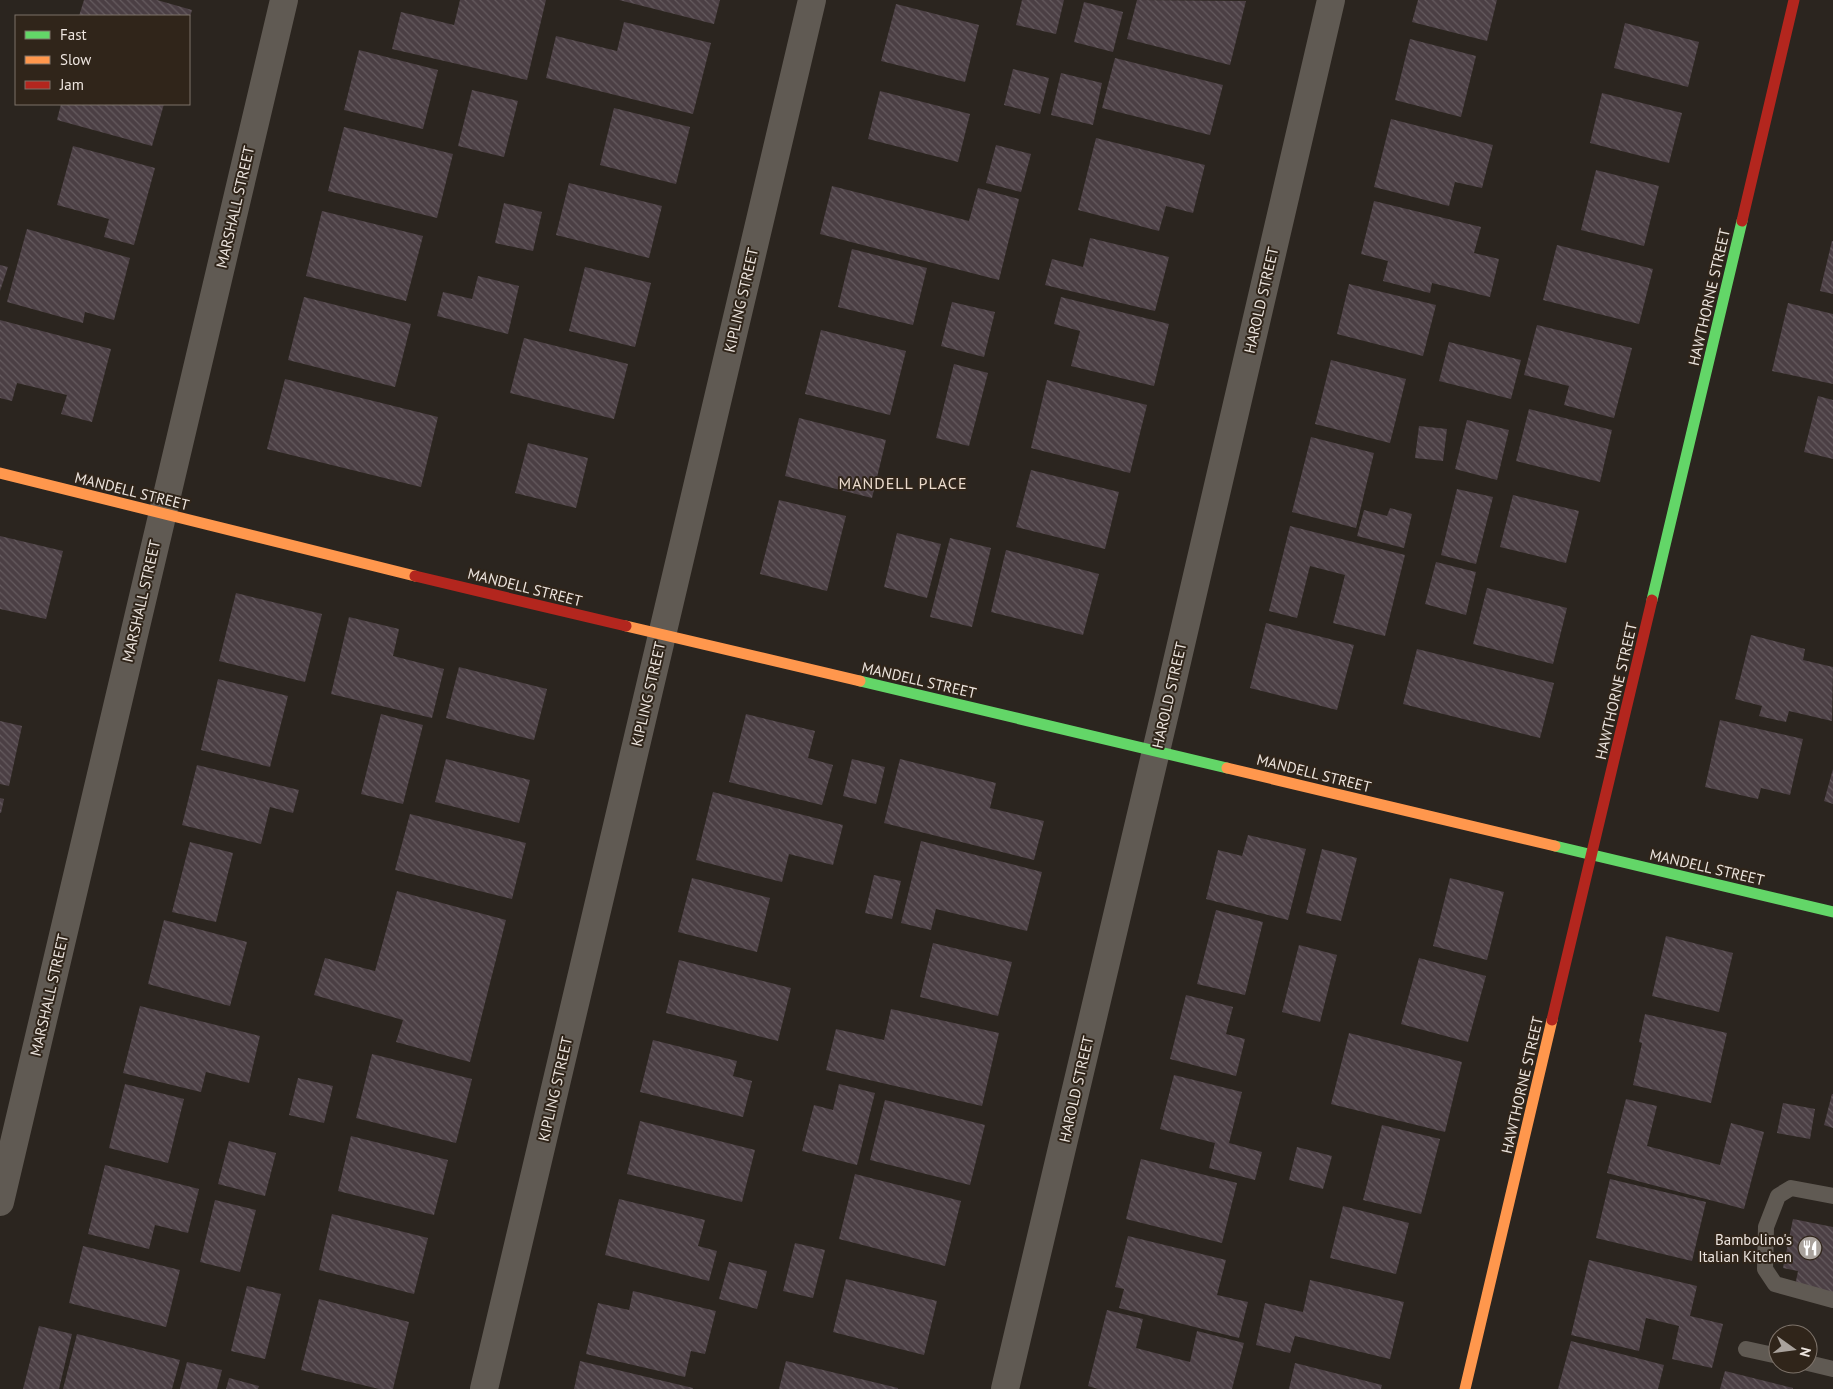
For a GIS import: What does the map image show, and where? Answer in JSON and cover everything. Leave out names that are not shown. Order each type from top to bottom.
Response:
[{"type":"street","name":"MARSHALL STREET","points":[[0,1202],[284,0]]},
{"type":"street","name":"KIPLING STREET","points":[[484,1389],[812,0]]},
{"type":"street","name":"HAROLD STREET","points":[[1004,1389],[1156,750],[1331,0]]},
{"type":"street","name":"HAWTHORNE STREET","points":[[1465,1389],[1794,0]]},
{"type":"street","name":"MANDELL STREET","points":[[0,473],[161,515],[662,635],[1156,750],[1833,912]]},
{"type":"lane","points":[[1833,1196],[1791,1188],[1778,1196],[1766,1226],[1765,1269],[1775,1284],[1833,1300]]},
{"type":"lane","points":[[1746,1349],[1768,1354]]},
{"type":"lane","points":[[1818,1365],[1833,1369]]},
{"type":"building","points":[[84,0],[157,0],[192,10],[190,17],[190,15],[79,15]]},
{"type":"building","points":[[460,0],[546,0],[527,80],[392,49],[401,12],[454,25]]},
{"type":"building","points":[[619,0],[720,0],[714,24]]},
{"type":"building","points":[[1022,0],[1064,0],[1056,34],[1016,25]]},
{"type":"building","points":[[1137,0],[1246,1],[1230,65],[1127,39]]},
{"type":"building","points":[[1418,0],[1497,0],[1487,41],[1412,22]]},
{"type":"building","points":[[1084,2],[1123,12],[1113,52],[1074,42]]},
{"type":"building","points":[[896,4],[979,25],[965,82],[881,61]]},
{"type":"building","points":[[624,22],[711,43],[693,114],[546,78],[556,36],[617,51]]},
{"type":"building","points":[[1625,23],[1699,42],[1688,87],[1614,68]]},
{"type":"building","points":[[1410,39],[1476,56],[1461,117],[1395,100]]},
{"type":"building","points":[[359,50],[438,70],[423,129],[344,110]]},
{"type":"building","points":[[1115,58],[1223,85],[1210,135],[1102,108]]},
{"type":"building","points":[[1013,69],[1049,78],[1040,114],[1004,105]]},
{"type":"building","points":[[1061,73],[1102,83],[1093,125],[1051,115]]},
{"type":"building","points":[[472,90],[518,101],[504,157],[458,146]]},
{"type":"building","points":[[880,91],[970,114],[958,162],[868,139]]},
{"type":"building","points":[[1602,93],[1682,113],[1669,163],[1590,143]]},
{"type":"building","points":[[61,105],[164,105],[152,146],[57,120]]},
{"type":"building","points":[[614,108],[690,127],[676,184],[600,165]]},
{"type":"building","points":[[1391,119],[1493,145],[1482,188],[1455,182],[1449,206],[1374,187]]},
{"type":"building","points":[[344,127],[453,154],[437,218],[328,191]]},
{"type":"building","points":[[1096,138],[1205,165],[1193,213],[1166,206],[1159,231],[1078,210]]},
{"type":"building","points":[[996,145],[1031,154],[1021,192],[986,183]]},
{"type":"building","points":[[73,146],[155,168],[134,245],[104,237],[109,219],[57,205]]},
{"type":"building","points":[[1596,170],[1659,186],[1644,246],[1581,230]]},
{"type":"building","points":[[569,183],[662,206],[649,258],[556,235]]},
{"type":"building","points":[[832,186],[969,221],[978,188],[1019,199],[999,280],[820,234]]},
{"type":"building","points":[[1374,201],[1481,227],[1474,253],[1499,259],[1490,297],[1432,283],[1430,293],[1383,281],[1388,261],[1361,254]]},
{"type":"building","points":[[504,203],[542,212],[533,251],[495,243]]},
{"type":"building","points":[[322,211],[423,236],[406,301],[306,276]]},
{"type":"building","points":[[27,229],[130,258],[114,320],[85,312],[83,323],[7,302]]},
{"type":"building","points":[[1090,238],[1169,257],[1155,311],[1045,285],[1052,259],[1083,267]]},
{"type":"building","points":[[1833,241],[1833,294],[1820,291]]},
{"type":"building","points":[[1557,245],[1653,269],[1639,324],[1543,300]]},
{"type":"building","points":[[852,249],[927,268],[913,325],[838,307]]},
{"type":"building","points":[[0,265],[8,267],[0,291]]},
{"type":"building","points":[[585,267],[651,283],[635,347],[569,331]]},
{"type":"building","points":[[478,276],[519,286],[508,334],[437,316],[443,292],[472,299]]},
{"type":"building","points":[[1349,284],[1436,305],[1423,356],[1337,334]]},
{"type":"building","points":[[304,297],[411,324],[395,387],[288,360]]},
{"type":"building","points":[[1061,297],[1169,324],[1154,386],[1071,366],[1080,331],[1054,324]]},
{"type":"building","points":[[952,302],[995,312],[984,357],[941,346]]},
{"type":"building","points":[[1788,303],[1833,314],[1833,384],[1772,371]]},
{"type":"building","points":[[0,320],[111,349],[92,422],[61,414],[67,395],[17,383],[12,401],[0,398]]},
{"type":"building","points":[[1537,325],[1632,348],[1614,418],[1564,405],[1569,386],[1524,375]]},
{"type":"building","points":[[821,330],[906,351],[890,415],[805,394]]},
{"type":"building","points":[[524,338],[628,364],[614,419],[510,393]]},
{"type":"building","points":[[1449,342],[1521,360],[1511,399],[1439,381]]},
{"type":"building","points":[[1331,360],[1406,379],[1390,443],[1315,424]]},
{"type":"building","points":[[954,364],[988,373],[969,446],[936,438]]},
{"type":"building","points":[[285,379],[438,417],[421,487],[267,449]]},
{"type":"building","points":[[1047,380],[1147,405],[1130,473],[1031,448]]},
{"type":"building","points":[[1818,396],[1833,400],[1833,459],[1804,452]]},
{"type":"building","points":[[1529,409],[1612,430],[1600,482],[1516,461]]},
{"type":"building","points":[[799,418],[886,440],[872,498],[785,476]]},
{"type":"building","points":[[1467,420],[1509,430],[1497,480],[1455,469]]},
{"type":"building","points":[[1419,426],[1447,429],[1443,461],[1415,458]]},
{"type":"building","points":[[1311,437],[1374,453],[1356,528],[1292,512]]},
{"type":"building","points":[[528,443],[588,458],[576,508],[515,493]]},
{"type":"building","points":[[1031,470],[1119,492],[1105,549],[1016,527]]},
{"type":"building","points":[[1457,489],[1493,497],[1476,564],[1441,555]]},
{"type":"building","points":[[1513,495],[1579,511],[1566,563],[1500,547]]},
{"type":"building","points":[[779,500],[846,516],[827,591],[760,574]]},
{"type":"building","points":[[1390,508],[1412,514],[1404,548],[1357,536],[1364,510],[1387,516]]},
{"type":"building","points":[[1290,526],[1405,555],[1385,636],[1333,623],[1345,575],[1310,566],[1297,618],[1269,611]]},
{"type":"building","points":[[897,533],[941,544],[927,598],[884,587]]},
{"type":"building","points":[[0,536],[63,551],[46,619],[0,609]]},
{"type":"building","points":[[950,538],[991,548],[972,627],[930,617]]},
{"type":"building","points":[[1006,550],[1099,574],[1083,635],[991,612]]},
{"type":"building","points":[[1436,562],[1476,572],[1466,615],[1425,604]]},
{"type":"building","points":[[1487,588],[1567,608],[1553,664],[1473,644]]},
{"type":"building","points":[[236,593],[322,614],[305,682],[219,661]]},
{"type":"building","points":[[349,617],[399,629],[393,656],[444,669],[432,718],[331,694]]},
{"type":"building","points":[[1266,623],[1354,645],[1337,710],[1250,688]]},
{"type":"building","points":[[1751,635],[1805,649],[1803,660],[1833,667],[1832,721],[1789,711],[1786,722],[1759,716],[1762,706],[1735,699]]},
{"type":"building","points":[[1417,649],[1554,683],[1540,738],[1403,704]]},
{"type":"building","points":[[459,667],[547,689],[534,740],[446,718]]},
{"type":"building","points":[[218,679],[288,696],[270,767],[201,750]]},
{"type":"building","points":[[381,714],[423,725],[403,804],[361,794]]},
{"type":"building","points":[[746,714],[815,731],[808,758],[833,765],[822,805],[729,782]]},
{"type":"building","points":[[1720,720],[1803,739],[1790,795],[1761,788],[1758,799],[1705,787]]},
{"type":"building","points":[[0,721],[22,726],[9,786],[0,784]]},
{"type":"building","points":[[446,759],[530,780],[519,823],[435,802]]},
{"type":"building","points":[[852,759],[885,767],[876,804],[843,796]]},
{"type":"building","points":[[900,759],[996,783],[990,808],[1044,821],[1034,860],[884,823]]},
{"type":"building","points":[[197,765],[299,790],[293,813],[270,807],[261,844],[182,825]]},
{"type":"building","points":[[1833,769],[1833,804],[1824,801]]},
{"type":"building","points":[[713,792],[843,825],[833,865],[789,854],[782,882],[696,860]]},
{"type":"building","points":[[0,798],[4,799],[1,813],[0,813]]},
{"type":"building","points":[[410,814],[526,843],[512,899],[395,870]]},
{"type":"building","points":[[1248,835],[1306,849],[1288,920],[1206,899],[1218,850],[1242,856]]},
{"type":"building","points":[[921,841],[1042,872],[1027,931],[936,909],[931,930],[901,923]]},
{"type":"building","points":[[190,842],[233,853],[216,922],[172,912]]},
{"type":"building","points":[[1322,849],[1357,858],[1341,921],[1306,913]]},
{"type":"building","points":[[874,875],[901,881],[892,919],[865,913]]},
{"type":"building","points":[[692,878],[770,898],[757,952],[678,932]]},
{"type":"building","points":[[1450,878],[1504,892],[1487,960],[1433,946]]},
{"type":"building","points":[[397,891],[506,920],[470,1062],[396,1042],[403,1020],[314,995],[325,958],[375,971]]},
{"type":"building","points":[[1216,910],[1263,922],[1245,995],[1197,984]]},
{"type":"building","points":[[164,920],[247,942],[230,1006],[148,984]]},
{"type":"building","points":[[1666,936],[1733,953],[1719,1012],[1652,996]]},
{"type":"building","points":[[933,943],[1012,962],[998,1016],[920,997]]},
{"type":"building","points":[[1299,945],[1337,955],[1320,1022],[1282,1012]]},
{"type":"building","points":[[1419,958],[1486,976],[1468,1042],[1401,1024]]},
{"type":"building","points":[[679,960],[791,988],[778,1041],[666,1013]]},
{"type":"building","points":[[1186,995],[1233,1007],[1226,1034],[1245,1039],[1236,1076],[1170,1059]]},
{"type":"building","points":[[140,1006],[260,1036],[249,1083],[206,1072],[201,1092],[123,1073]]},
{"type":"building","points":[[891,1009],[999,1033],[982,1106],[826,1070],[836,1029],[884,1040]]},
{"type":"building","points":[[1645,1014],[1727,1033],[1711,1103],[1633,1085],[1642,1043],[1639,1042]]},
{"type":"building","points":[[1349,1033],[1462,1062],[1445,1132],[1331,1104]]},
{"type":"building","points":[[653,1040],[737,1061],[733,1076],[752,1081],[743,1117],[640,1092]]},
{"type":"building","points":[[372,1054],[472,1079],[456,1143],[356,1118]]},
{"type":"building","points":[[1174,1075],[1242,1092],[1229,1143],[1262,1152],[1255,1180],[1209,1168],[1215,1143],[1160,1129]]},
{"type":"building","points":[[298,1078],[333,1086],[324,1123],[289,1115]]},
{"type":"building","points":[[125,1084],[184,1099],[168,1163],[109,1148]]},
{"type":"building","points":[[839,1084],[875,1093],[857,1165],[802,1151],[814,1105],[833,1110]]},
{"type":"building","points":[[1833,1094],[1833,1128],[1824,1125]]},
{"type":"building","points":[[1626,1099],[1657,1106],[1647,1146],[1720,1165],[1731,1123],[1764,1132],[1744,1209],[1607,1173]]},
{"type":"building","points":[[885,1100],[985,1125],[970,1185],[870,1160]]},
{"type":"building","points":[[1783,1103],[1815,1109],[1810,1139],[1777,1133]]},
{"type":"building","points":[[640,1121],[755,1150],[742,1202],[627,1174]]},
{"type":"building","points":[[1382,1125],[1440,1139],[1421,1214],[1363,1200]]},
{"type":"building","points":[[351,1136],[448,1160],[434,1215],[338,1191]]},
{"type":"building","points":[[229,1141],[276,1153],[265,1196],[218,1184]]},
{"type":"building","points":[[1297,1147],[1332,1156],[1323,1189],[1289,1180]]},
{"type":"building","points":[[1141,1159],[1237,1183],[1222,1243],[1126,1219]]},
{"type":"building","points":[[105,1165],[199,1189],[188,1233],[155,1225],[149,1249],[88,1234]]},
{"type":"building","points":[[855,1174],[961,1201],[945,1266],[839,1239]]},
{"type":"building","points":[[1610,1179],[1706,1202],[1692,1261],[1596,1238]]},
{"type":"building","points":[[619,1199],[705,1220],[698,1246],[717,1251],[709,1281],[605,1255]]},
{"type":"building","points":[[215,1200],[256,1210],[240,1272],[200,1262]]},
{"type":"building","points":[[1343,1206],[1409,1223],[1396,1274],[1330,1258]]},
{"type":"building","points":[[332,1214],[428,1238],[414,1294],[319,1270]]},
{"type":"building","name":"Bambolino's Italian Kitchen","points":[[1793,1219],[1833,1227],[1833,1293],[1795,1286],[1798,1271],[1783,1268]]},
{"type":"building","points":[[1128,1236],[1226,1260],[1217,1295],[1248,1302],[1239,1338],[1119,1308],[1124,1289],[1115,1287]]},
{"type":"building","points":[[795,1243],[825,1250],[813,1298],[783,1291]]},
{"type":"building","points":[[83,1246],[180,1270],[166,1327],[69,1303]]},
{"type":"building","points":[[1589,1260],[1697,1286],[1690,1316],[1723,1324],[1712,1368],[1672,1359],[1679,1326],[1646,1318],[1639,1351],[1571,1335]]},
{"type":"building","points":[[729,1262],[767,1271],[757,1309],[719,1299]]},
{"type":"building","points":[[846,1279],[937,1301],[924,1355],[833,1332]]},
{"type":"building","points":[[1310,1280],[1404,1302],[1390,1359],[1295,1336],[1290,1353],[1256,1345],[1265,1303],[1303,1312]]},
{"type":"building","points":[[247,1286],[281,1294],[265,1359],[231,1351]]},
{"type":"building","points":[[633,1291],[716,1311],[705,1354],[691,1351],[685,1377],[586,1354],[598,1303],[629,1310]]},
{"type":"building","points":[[319,1299],[409,1322],[393,1389],[379,1389],[301,1370]]},
{"type":"building","points":[[1107,1310],[1143,1319],[1136,1348],[1190,1362],[1197,1331],[1244,1343],[1232,1389],[1098,1389],[1088,1386]]},
{"type":"building","points":[[39,1326],[72,1334],[59,1389],[23,1389]]},
{"type":"building","points":[[77,1334],[180,1360],[172,1389],[63,1389]]},
{"type":"building","points":[[1571,1341],[1664,1365],[1658,1389],[1558,1389]]},
{"type":"building","points":[[580,1361],[693,1388],[693,1389],[574,1389]]},
{"type":"building","points":[[786,1361],[898,1388],[898,1389],[779,1389]]},
{"type":"building","points":[[187,1362],[222,1370],[217,1389],[180,1389]]},
{"type":"building","points":[[1295,1363],[1382,1385],[1381,1389],[1289,1389]]},
{"type":"building","points":[[1725,1371],[1793,1388],[1793,1389],[1720,1389]]},
{"type":"building","points":[[229,1378],[259,1386],[258,1389],[226,1389]]},
{"type":"traffic: fast","points":[[1652,600],[1742,221]]},
{"type":"traffic: fast","points":[[860,681],[1227,768]]},
{"type":"traffic: fast","points":[[1555,846],[1833,912]]},
{"type":"traffic: slow","points":[[0,473],[415,576]]},
{"type":"traffic: slow","points":[[626,626],[860,681]]},
{"type":"traffic: slow","points":[[1227,768],[1555,846]]},
{"type":"traffic: slow","points":[[1465,1389],[1552,1020]]},
{"type":"traffic: jam","points":[[1742,221],[1794,0]]},
{"type":"traffic: jam","points":[[415,576],[626,626]]},
{"type":"traffic: jam","points":[[1552,1020],[1652,600]]},
{"type":"place","name":"Bambolino's Italian Kitchen","points":[[1810,1248]]},
{"type":"district","name":"MANDELL PLACE","points":[[903,483]]}]
